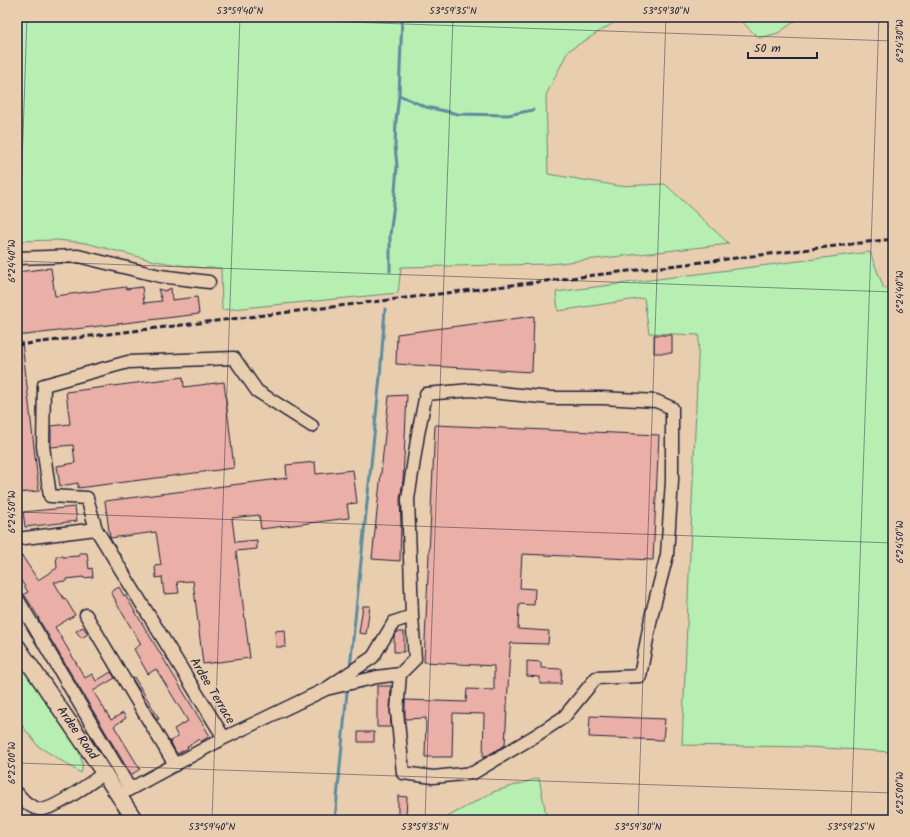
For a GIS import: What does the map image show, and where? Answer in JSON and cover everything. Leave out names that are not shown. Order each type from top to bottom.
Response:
[{"type":"main road","name":"Ardee Road","points":[[17,646],[104,773],[125,792],[135,820]]},
{"type":"street","points":[[17,258],[78,256],[160,276],[209,282]]},
{"type":"street","name":"Ardee Terrace","points":[[125,792],[224,738],[96,529],[87,498],[50,496],[43,446],[44,385],[128,362],[234,358],[257,391],[312,426]]},
{"type":"street","points":[[326,689],[377,677],[400,674],[415,659],[408,499],[426,394],[471,390],[551,398],[602,398],[656,401],[672,408],[672,481],[667,554],[652,614],[640,676],[596,678],[564,717],[535,736],[473,773],[433,777],[403,773],[397,710],[400,674]]},
{"type":"street","points":[[17,540],[96,529]]},
{"type":"street","points":[[17,598],[101,740],[125,792]]},
{"type":"street","points":[[86,615],[175,764]]},
{"type":"street","points":[[224,738],[326,689],[373,657],[394,622],[412,616]]},
{"type":"street","points":[[89,750],[101,740]]},
{"type":"street","points":[[17,793],[28,805],[41,810],[55,806],[104,773]]},
{"type":"green space","points":[[17,17],[623,17],[568,51],[546,95],[548,174],[619,186],[665,184],[729,244],[550,264],[401,267],[398,293],[222,310],[221,268],[202,268],[155,261],[86,243],[57,240],[17,241]]},
{"type":"green space","points":[[737,17],[801,17],[778,33],[759,38]]},
{"type":"green space","points":[[870,252],[884,289],[893,285],[893,752],[807,747],[682,745],[699,335],[649,333],[644,298],[558,311],[556,292]]},
{"type":"green space","points":[[17,659],[78,749],[82,764],[81,773],[38,746],[17,719]]},
{"type":"green space","points":[[539,778],[547,820],[442,820],[493,792]]},
{"type":"building","points":[[51,268],[55,296],[126,287],[126,289],[142,287],[144,303],[162,301],[158,289],[165,291],[171,288],[172,300],[197,297],[199,314],[17,336],[17,272]]},
{"type":"building","points":[[534,316],[532,372],[396,364],[397,334]]},
{"type":"building","points":[[654,335],[672,335],[672,353],[654,353]]},
{"type":"building","points":[[17,342],[22,342],[39,491],[17,493]]},
{"type":"building","points":[[183,377],[184,387],[224,382],[234,468],[78,488],[78,483],[60,486],[57,466],[75,463],[73,445],[51,447],[51,426],[70,424],[66,392]]},
{"type":"building","points":[[407,395],[403,480],[400,499],[400,561],[372,559],[389,396]]},
{"type":"building","points":[[435,425],[659,435],[653,560],[522,554],[520,588],[535,589],[534,605],[519,604],[518,629],[549,631],[548,644],[511,643],[505,745],[483,758],[484,714],[453,713],[452,757],[425,757],[426,718],[405,719],[405,700],[466,702],[467,689],[494,690],[494,666],[424,662]]},
{"type":"building","points":[[315,462],[316,474],[353,470],[357,503],[347,504],[349,518],[261,529],[259,515],[232,518],[235,542],[257,540],[257,549],[236,551],[250,658],[203,664],[193,581],[177,582],[179,593],[164,594],[162,577],[156,578],[155,566],[161,565],[156,532],[110,538],[105,501],[287,478],[286,465]]},
{"type":"building","points":[[75,507],[77,521],[25,527],[23,512]]},
{"type":"building","points":[[79,553],[87,553],[89,569],[92,568],[93,577],[66,579],[67,581],[54,582],[75,615],[55,627],[85,678],[92,674],[96,681],[111,672],[115,678],[93,691],[111,720],[123,713],[126,718],[114,726],[140,769],[131,775],[24,594],[28,592],[17,574],[17,559],[22,556],[38,580],[57,568],[56,556],[80,556]]},
{"type":"building","points":[[119,587],[210,736],[200,742],[199,739],[187,747],[188,748],[177,754],[170,741],[178,737],[174,729],[188,721],[156,669],[148,674],[134,649],[141,644],[111,592]]},
{"type":"building","points":[[363,606],[370,606],[366,634],[359,633]]},
{"type":"building","points":[[83,627],[88,634],[81,638],[76,631]]},
{"type":"building","points":[[285,630],[286,647],[276,647],[275,631]]},
{"type":"building","points":[[397,632],[404,632],[404,652],[394,652],[394,637]]},
{"type":"building","points":[[527,661],[541,662],[541,668],[562,669],[561,684],[540,684],[540,677],[527,676]]},
{"type":"building","points":[[134,677],[159,719],[157,720],[132,678]]},
{"type":"building","points":[[377,686],[391,686],[391,727],[377,727]]},
{"type":"building","points":[[590,716],[665,719],[663,740],[589,737]]},
{"type":"building","points":[[358,732],[374,732],[374,742],[358,742]]},
{"type":"building","points":[[398,796],[407,797],[406,817],[398,817]]},
{"type":"waterway","points":[[390,271],[390,235],[397,166],[395,146],[399,95],[402,17]]},
{"type":"waterway","points":[[399,95],[426,107],[458,114],[508,115],[533,110]]},
{"type":"waterway","points":[[350,668],[380,377],[385,309]]},
{"type":"waterway","points":[[335,820],[347,692]]},
{"type":"railway","points":[[17,345],[893,239]]}]
